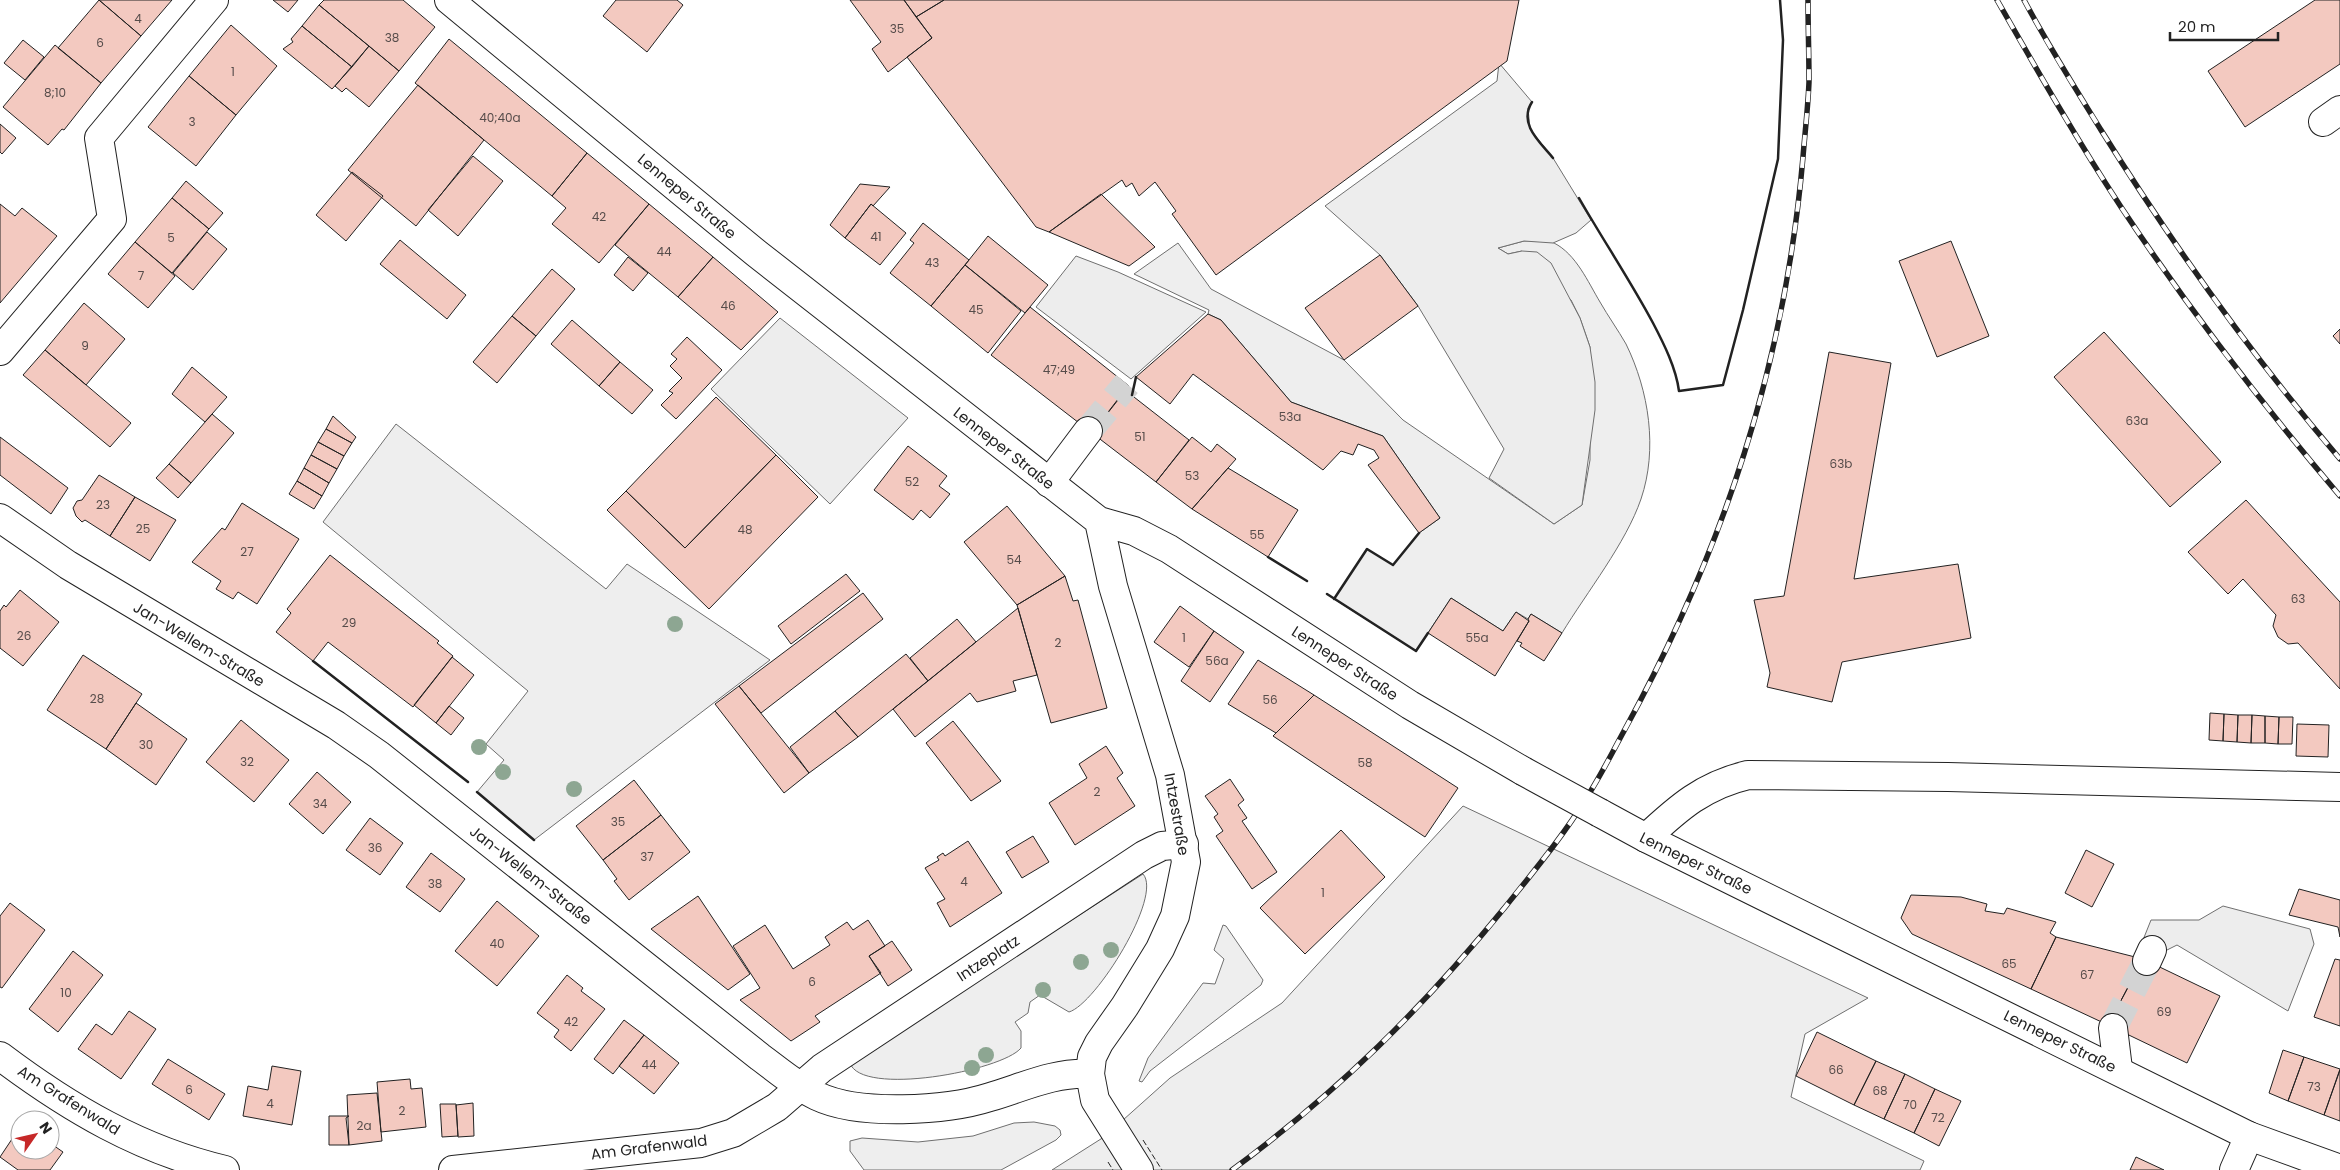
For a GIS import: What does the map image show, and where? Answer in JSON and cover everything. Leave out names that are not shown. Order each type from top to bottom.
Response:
[{"type":"main road","points":[[0,351],[112,219],[99,138],[214,0]]},
{"type":"main road","name":"Lenneper Straße","points":[[449,0],[756,253],[1099,521],[1134,531],[1169,548],[1410,706],[1523,771],[1646,838],[2118,1069],[2249,1136],[2340,1168]]},
{"type":"main road","points":[[1048,483],[1088,431]]},
{"type":"main road","name":"Jan-Wellem-Straße","points":[[0,518],[68,565],[336,725],[379,755],[800,1087],[819,1097],[836,1102],[885,1109],[940,1107],[989,1098],[1062,1074],[1090,1074]]},
{"type":"main road","name":"Intzestraße","points":[[1099,521],[1113,586],[1170,774],[1186,862],[1174,916],[1155,957],[1125,1006],[1099,1043],[1092,1057],[1090,1074],[1095,1100],[1132,1160]]},
{"type":"main road","points":[[1646,838],[1673,812],[1701,792],[1727,780],[1748,775],[1948,777],[2340,787]]},
{"type":"main road","name":"Intzeplatz","points":[[800,1087],[822,1068],[1144,855],[1162,846],[1184,844]]},
{"type":"main road","points":[[2113,1028],[2118,1069]]},
{"type":"main road","name":"Am Grafenwald","points":[[0,1056],[30,1079],[110,1129],[186,1161],[225,1170]]},
{"type":"main road","name":"Am Grafenwald","points":[[454,1170],[701,1143],[733,1133],[777,1107],[800,1087]]},
{"type":"main road","points":[[2234,1170],[2249,1136]]},
{"type":"shaded area","points":[[1499,63],[1532,102],[1528,108],[1530,129],[1553,158],[1591,220],[1576,233],[1553,243],[1524,241],[1498,248],[1508,254],[1522,251],[1537,252],[1551,263],[1580,318],[1590,347],[1595,382],[1595,410],[1582,505],[1554,524],[1489,478],[1504,449],[1418,306],[1380,255],[1325,206],[1497,81]]},
{"type":"shaded area","points":[[1524,241],[1551,242],[1569,254],[1581,269],[1626,344],[1634,362],[1645,401],[1650,440],[1646,480],[1641,499],[1616,550],[1562,633],[1531,614],[1528,619],[1516,612],[1503,631],[1451,598],[1416,651],[1334,599],[1367,549],[1393,565],[1419,533],[1440,518],[1383,436],[1291,402],[1221,320],[1208,314],[1209,310],[1134,274],[1178,243],[1211,289],[1344,360],[1403,420],[1554,524],[1582,505],[1590,460],[1590,347],[1580,318],[1571,300],[1522,251],[1508,254],[1498,248]]},
{"type":"shaded area","points":[[1076,256],[1118,272],[1206,312],[1131,379],[1036,307]]},
{"type":"shaded area","points":[[780,318],[908,418],[830,504],[711,389]]},
{"type":"shaded area","points":[[396,424],[606,589],[627,564],[770,660],[534,840],[477,792],[504,760],[486,744],[528,691],[323,522]]},
{"type":"shaded area","points":[[1463,806],[1868,998],[1805,1034],[1791,1097],[1924,1161],[1920,1170],[1052,1170],[1104,1137],[1170,1078],[1282,1003]]},
{"type":"shaded area","points":[[1143,874],[1147,886],[1144,904],[1124,948],[1110,971],[1081,1005],[1069,1012],[1040,995],[1030,1002],[1028,1013],[1015,1022],[1021,1031],[1021,1048],[1009,1057],[961,1072],[904,1079],[879,1078],[860,1073],[850,1063]]},
{"type":"shaded area","points":[[2223,906],[2310,929],[2314,944],[2288,1011],[2177,945],[2159,954],[2141,945],[2151,920],[2199,920]]},
{"type":"shaded area","points":[[1223,925],[1226,926],[1263,980],[1261,985],[1150,1071],[1142,1082],[1139,1081],[1148,1058],[1203,983],[1215,984],[1224,959],[1214,950]]},
{"type":"shaded area","points":[[1034,1122],[1055,1126],[1060,1130],[1061,1135],[1056,1140],[1001,1170],[864,1170],[850,1151],[850,1141],[862,1138],[918,1142],[973,1136],[1014,1123]]},
{"type":"building","points":[[99,0],[141,36],[101,83],[58,48]]},
{"type":"building","points":[[99,0],[172,0],[141,36]]},
{"type":"building","points":[[273,0],[298,0],[288,12]]},
{"type":"building","points":[[324,0],[403,0],[435,27],[399,71],[319,5]]},
{"type":"building","points":[[616,0],[677,0],[683,5],[647,52],[603,16]]},
{"type":"building","points":[[850,0],[904,0],[932,38],[888,72],[872,49],[881,42]]},
{"type":"building","points":[[904,0],[944,0],[916,17]]},
{"type":"building","points":[[944,0],[1519,0],[1507,61],[1216,275],[1172,214],[1176,211],[1155,182],[1139,196],[1132,183],[1126,187],[1122,180],[1049,232],[1036,227],[907,57],[932,38],[916,17]]},
{"type":"building","points":[[2315,0],[2340,0],[2340,64],[2245,127],[2208,71]]},
{"type":"building","points":[[319,5],[369,46],[352,67],[302,26]]},
{"type":"building","points":[[231,25],[277,66],[236,115],[189,76]]},
{"type":"building","points":[[302,26],[352,67],[332,89],[283,49],[293,42],[291,39]]},
{"type":"building","points":[[449,39],[587,153],[552,196],[415,83]]},
{"type":"building","points":[[23,40],[44,57],[25,80],[4,63]]},
{"type":"building","points":[[55,45],[101,83],[64,130],[62,129],[48,145],[3,107]]},
{"type":"building","points":[[369,46],[399,71],[369,107],[346,88],[342,92],[335,86]]},
{"type":"building","points":[[189,76],[236,115],[196,166],[148,127]]},
{"type":"building","points":[[418,85],[484,140],[416,226],[348,170]]},
{"type":"building","points":[[0,124],[16,138],[2,154],[0,152]]},
{"type":"building","points":[[587,153],[649,204],[599,263],[552,224],[566,208],[552,196]]},
{"type":"building","points":[[473,156],[503,181],[458,236],[428,210]]},
{"type":"building","points":[[352,172],[383,196],[346,241],[316,215]]},
{"type":"building","points":[[186,181],[223,213],[209,229],[172,198]]},
{"type":"building","points":[[860,184],[890,187],[873,206],[871,204],[845,238],[830,225]]},
{"type":"building","points":[[1101,194],[1155,247],[1129,266],[1049,232]]},
{"type":"building","points":[[172,198],[209,229],[172,273],[135,242]]},
{"type":"building","points":[[0,204],[15,216],[22,208],[57,236],[0,303]]},
{"type":"building","points":[[649,204],[713,257],[678,297],[615,245]]},
{"type":"building","points":[[871,204],[906,233],[880,265],[845,238]]},
{"type":"building","points":[[923,223],[969,260],[931,306],[890,273],[914,243],[910,240]]},
{"type":"building","points":[[207,232],[227,249],[193,290],[173,273]]},
{"type":"building","points":[[988,236],[1048,285],[1025,313],[965,265]]},
{"type":"building","points":[[400,240],[466,295],[447,319],[380,264]]},
{"type":"building","points":[[1951,241],[1989,336],[1937,357],[1899,261]]},
{"type":"building","points":[[135,242],[175,276],[148,308],[108,274]]},
{"type":"building","points":[[1380,255],[1418,306],[1344,360],[1305,308]]},
{"type":"building","points":[[628,257],[648,273],[633,291],[614,275]]},
{"type":"building","points":[[713,257],[778,312],[741,350],[678,297]]},
{"type":"building","points":[[965,265],[1021,311],[988,353],[931,306]]},
{"type":"building","points":[[552,269],[575,289],[536,336],[512,316]]},
{"type":"building","points":[[84,303],[125,339],[86,385],[45,350]]},
{"type":"building","points":[[1030,307],[1129,386],[1092,433],[991,355]]},
{"type":"building","points":[[1208,314],[1221,320],[1291,402],[1383,436],[1440,518],[1419,533],[1368,465],[1379,458],[1374,450],[1358,444],[1353,455],[1341,451],[1323,470],[1193,374],[1170,404],[1136,377]]},
{"type":"building","points":[[512,316],[536,336],[497,383],[473,362]]},
{"type":"building","points":[[572,320],[620,362],[599,386],[551,344]]},
{"type":"building","points":[[2340,329],[2340,344],[2333,336]]},
{"type":"building","points":[[2104,332],[2221,462],[2170,507],[2054,377]]},
{"type":"building","points":[[687,337],[722,370],[676,419],[661,405],[673,393],[669,391],[682,378],[670,366],[677,359],[671,354]]},
{"type":"building","points":[[45,350],[131,423],[110,447],[23,375]]},
{"type":"building","points":[[1829,352],[1891,363],[1854,579],[1958,564],[1971,638],[1842,662],[1832,702],[1767,687],[1770,673],[1754,600],[1784,596]]},
{"type":"building","points":[[620,362],[653,390],[632,414],[599,386]]},
{"type":"building","points":[[192,367],[227,397],[205,422],[172,394]]},
{"type":"building","points":[[1125,390],[1189,440],[1156,482],[1092,433]]},
{"type":"building","points":[[716,397],[776,455],[685,548],[626,491]]},
{"type":"building","points":[[212,414],[234,433],[191,483],[169,464]]},
{"type":"building","points":[[333,416],[356,437],[352,443],[326,429]]},
{"type":"building","points":[[326,429],[352,443],[344,456],[318,442]]},
{"type":"building","points":[[0,437],[68,488],[51,514],[0,475]]},
{"type":"building","points":[[1192,437],[1211,452],[1217,444],[1236,459],[1192,509],[1156,482]]},
{"type":"building","points":[[318,442],[344,456],[337,469],[311,455]]},
{"type":"building","points":[[908,446],[947,476],[939,486],[950,494],[930,518],[921,510],[913,520],[874,490]]},
{"type":"building","points":[[311,455],[337,469],[329,483],[304,468]]},
{"type":"building","points":[[776,455],[818,497],[709,609],[607,510],[626,491],[685,548]]},
{"type":"building","points":[[169,464],[191,483],[178,498],[156,478]]},
{"type":"building","points":[[304,468],[329,483],[322,496],[297,481]]},
{"type":"building","points":[[1228,468],[1298,510],[1268,557],[1192,509]]},
{"type":"building","points":[[99,475],[135,497],[110,536],[85,520],[82,522],[76,516],[73,508],[77,501],[82,500]]},
{"type":"building","points":[[297,481],[322,496],[314,509],[289,494]]},
{"type":"building","points":[[135,497],[176,520],[150,561],[110,536]]},
{"type":"building","points":[[2246,500],[2340,602],[2340,689],[2298,643],[2288,644],[2278,637],[2273,626],[2276,615],[2243,579],[2228,594],[2188,552]]},
{"type":"building","points":[[242,503],[299,539],[257,604],[238,592],[233,599],[216,589],[221,581],[192,562],[222,528],[225,530]]},
{"type":"building","points":[[1007,506],[1065,576],[1017,605],[964,542]]},
{"type":"building","points":[[330,555],[439,641],[437,643],[453,656],[413,707],[328,642],[313,661],[276,632],[291,613],[287,609]]},
{"type":"building","points":[[846,574],[860,591],[791,644],[778,626]]},
{"type":"building","points":[[1065,576],[1073,601],[1078,600],[1107,708],[1051,723],[1017,605]]},
{"type":"building","points":[[20,590],[59,622],[23,666],[0,648],[0,611],[4,605],[6,607]]},
{"type":"building","points":[[863,593],[883,619],[761,713],[739,686]]},
{"type":"building","points":[[1451,598],[1503,631],[1516,612],[1529,621],[1495,676],[1428,633]]},
{"type":"building","points":[[1180,606],[1214,631],[1189,667],[1154,642]]},
{"type":"building","points":[[1018,608],[1037,675],[1013,681],[1016,691],[977,702],[970,693],[915,737],[893,709]]},
{"type":"building","points":[[1531,614],[1562,633],[1544,661],[1520,646],[1522,643],[1517,641]]},
{"type":"building","points":[[957,619],[976,642],[928,681],[910,658]]},
{"type":"building","points":[[1214,631],[1244,652],[1210,702],[1181,681]]},
{"type":"building","points":[[906,654],[928,681],[858,737],[835,711]]},
{"type":"building","points":[[83,655],[142,694],[106,749],[47,710]]},
{"type":"building","points":[[452,657],[474,675],[436,723],[414,705]]},
{"type":"building","points":[[1258,660],[1314,695],[1276,733],[1228,704]]},
{"type":"building","points":[[739,686],[809,773],[784,793],[715,704]]},
{"type":"building","points":[[1314,695],[1458,788],[1425,837],[1273,736]]},
{"type":"building","points":[[136,703],[187,739],[156,785],[106,749]]},
{"type":"building","points":[[449,706],[464,718],[451,735],[436,723]]},
{"type":"building","points":[[835,711],[858,737],[809,773],[790,747]]},
{"type":"building","points":[[2210,713],[2224,714],[2223,741],[2209,740]]},
{"type":"building","points":[[2224,714],[2238,715],[2237,742],[2223,741]]},
{"type":"building","points":[[2238,715],[2252,715],[2251,743],[2237,742]]},
{"type":"building","points":[[2252,715],[2265,716],[2265,743],[2251,743]]},
{"type":"building","points":[[2265,716],[2279,717],[2278,744],[2265,743]]},
{"type":"building","points":[[2279,717],[2293,717],[2292,744],[2278,744]]},
{"type":"building","points":[[241,720],[289,760],[254,802],[206,762]]},
{"type":"building","points":[[953,721],[1001,781],[971,801],[926,743]]},
{"type":"building","points":[[2297,724],[2329,725],[2328,757],[2296,756]]},
{"type":"building","points":[[1106,746],[1123,773],[1117,778],[1135,806],[1075,845],[1049,803],[1087,778],[1079,764]]},
{"type":"building","points":[[317,772],[351,802],[323,834],[289,804]]},
{"type":"building","points":[[1230,779],[1244,800],[1238,805],[1247,818],[1242,821],[1277,872],[1252,889],[1216,836],[1223,831],[1214,817],[1218,814],[1205,796]]},
{"type":"building","points":[[634,780],[661,815],[603,860],[576,826]]},
{"type":"building","points":[[661,815],[690,852],[629,900],[614,881],[617,879],[603,860]]},
{"type":"building","points":[[370,818],[403,843],[380,875],[346,850]]},
{"type":"building","points":[[1341,830],[1385,877],[1305,954],[1260,908]]},
{"type":"building","points":[[1033,836],[1049,862],[1022,878],[1006,852]]},
{"type":"building","points":[[968,841],[1002,893],[950,927],[937,903],[945,899],[925,868],[939,860],[937,857],[943,853],[945,856]]},
{"type":"building","points":[[2086,850],[2114,864],[2092,907],[2065,893]]},
{"type":"building","points":[[431,853],[465,879],[440,912],[406,887]]},
{"type":"building","points":[[2299,889],[2340,900],[2340,937],[2338,927],[2289,915]]},
{"type":"building","points":[[1911,895],[1961,897],[1987,904],[1985,911],[2004,914],[2007,908],[2056,922],[2050,933],[2056,937],[2031,989],[1912,934],[1901,918]]},
{"type":"building","points":[[698,896],[750,974],[728,990],[651,929]]},
{"type":"building","points":[[497,901],[539,936],[497,986],[455,951]]},
{"type":"building","points":[[10,903],[45,930],[2,988],[0,987],[0,916]]},
{"type":"building","points":[[868,920],[885,946],[869,956],[881,973],[815,1016],[820,1022],[791,1041],[740,1000],[760,988],[733,946],[765,925],[793,969],[830,945],[825,937],[847,922],[853,930]]},
{"type":"building","points":[[2056,937],[2143,959],[2108,1025],[2031,989]]},
{"type":"building","points":[[892,941],[912,970],[888,986],[869,956]]},
{"type":"building","points":[[73,951],[103,975],[58,1032],[29,1009]]},
{"type":"building","points":[[2143,959],[2220,996],[2187,1063],[2108,1025]]},
{"type":"building","points":[[2335,959],[2340,960],[2340,1026],[2314,1017]]},
{"type":"building","points":[[567,975],[583,988],[581,991],[605,1009],[571,1051],[554,1037],[559,1030],[537,1013]]},
{"type":"building","points":[[129,1011],[156,1029],[121,1079],[78,1049],[96,1024],[112,1035]]},
{"type":"building","points":[[624,1020],[644,1035],[613,1074],[594,1059]]},
{"type":"building","points":[[1817,1032],[1876,1061],[1854,1105],[1796,1076]]},
{"type":"building","points":[[644,1035],[679,1063],[654,1094],[619,1066]]},
{"type":"building","points":[[2283,1050],[2304,1057],[2288,1101],[2269,1093]]},
{"type":"building","points":[[2304,1057],[2340,1069],[2324,1115],[2288,1101]]},
{"type":"building","points":[[168,1059],[225,1094],[209,1120],[152,1084]]},
{"type":"building","points":[[1876,1061],[1905,1074],[1884,1119],[1854,1105]]},
{"type":"building","points":[[272,1066],[301,1071],[292,1125],[243,1116],[248,1086],[268,1090]]},
{"type":"building","points":[[2340,1070],[2340,1121],[2324,1115]]},
{"type":"building","points":[[1905,1074],[1935,1089],[1914,1133],[1884,1119]]},
{"type":"building","points":[[410,1079],[411,1089],[422,1088],[426,1127],[381,1132],[377,1082]]},
{"type":"building","points":[[1935,1089],[1961,1101],[1939,1146],[1914,1133]]},
{"type":"building","points":[[377,1093],[382,1141],[349,1145],[347,1095]]},
{"type":"building","points":[[473,1103],[474,1136],[458,1137],[456,1105]]},
{"type":"building","points":[[440,1104],[456,1104],[458,1136],[442,1137]]},
{"type":"building","points":[[329,1116],[349,1116],[346,1118],[349,1145],[329,1145]]},
{"type":"building","points":[[10,1142],[10,1160],[57,1160],[50,1170],[18,1170],[0,1157]]},
{"type":"building","points":[[2136,1157],[2164,1170],[2130,1170]]},
{"type":"tunnel","points":[[1088,431],[1127,384]]},
{"type":"tunnel","points":[[2113,1028],[2147,961]]},
{"type":"railway","points":[[1232,1170],[1344,1079],[1411,1014],[1474,944],[1538,866],[1578,811],[1606,764],[1660,663],[1692,594],[1720,524],[1765,382],[1782,308],[1794,234],[1807,110],[1809,82],[1808,0]]},
{"type":"railway","points":[[1997,0],[2073,131],[2146,245],[2226,355],[2340,496]]},
{"type":"railway","points":[[2024,0],[2101,130],[2156,215],[2214,299],[2307,420],[2340,459]]},
{"type":"fence","points":[[1143,1140],[1162,1170]]},
{"type":"fence","points":[[1108,1162],[1113,1170]]},
{"type":"wall","points":[[1579,198],[1657,331],[1672,365],[1679,391],[1723,385],[1743,310],[1778,159],[1783,40],[1780,0]]},
{"type":"wall","points":[[1532,102],[1528,110],[1529,125],[1537,139],[1553,158]]},
{"type":"wall","points":[[1132,395],[1136,377]]},
{"type":"wall","points":[[1334,599],[1367,549],[1393,565],[1419,533]]},
{"type":"wall","points":[[1268,557],[1307,581]]},
{"type":"wall","points":[[1327,594],[1416,651],[1428,633]]},
{"type":"wall","points":[[313,661],[468,782]]},
{"type":"wall","points":[[477,792],[534,840]]}]
